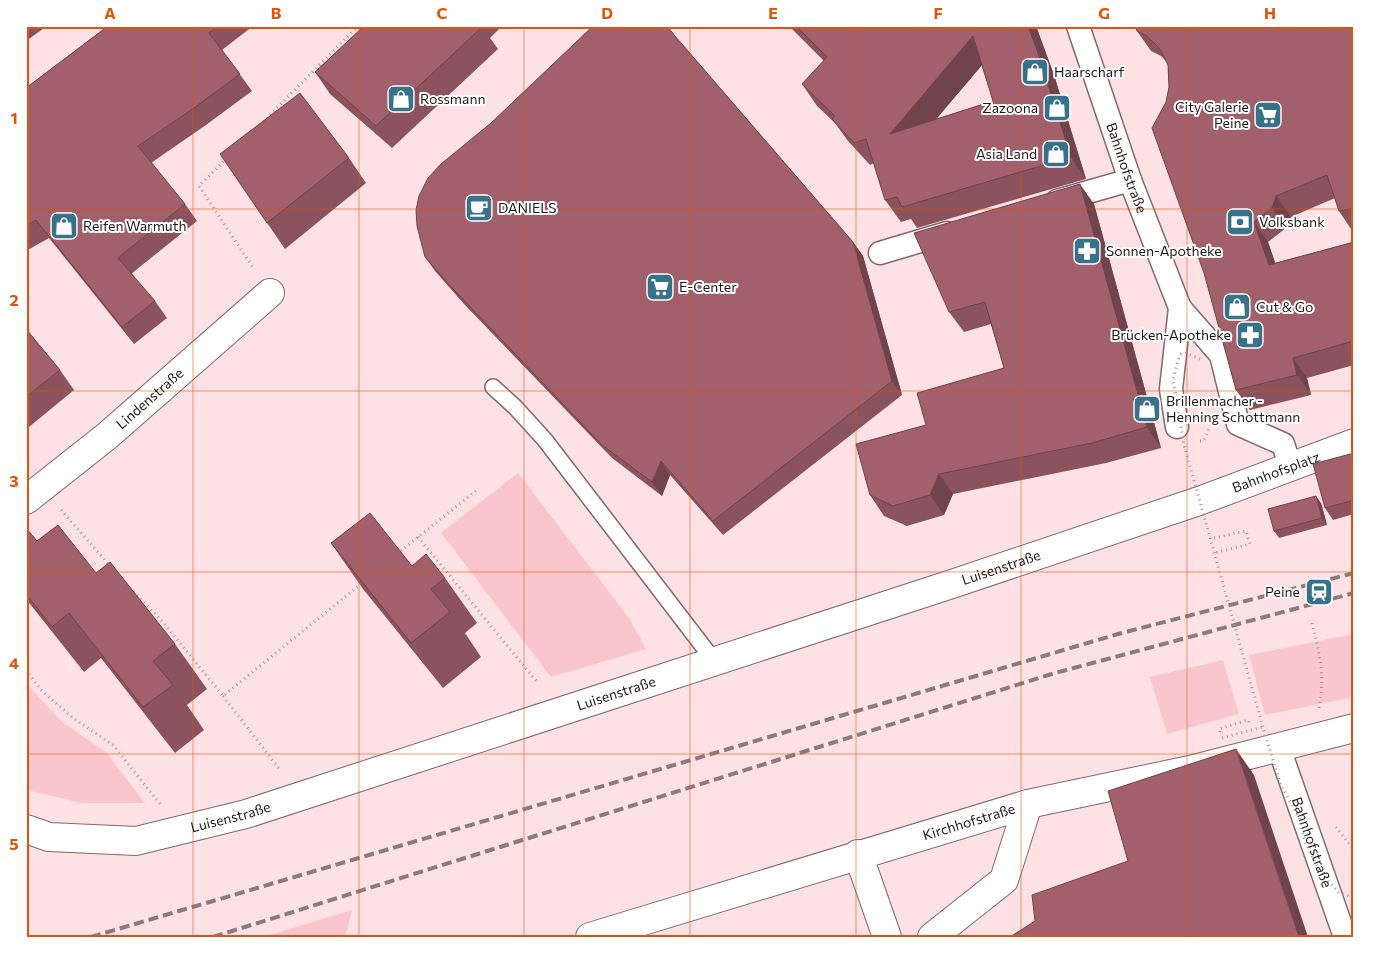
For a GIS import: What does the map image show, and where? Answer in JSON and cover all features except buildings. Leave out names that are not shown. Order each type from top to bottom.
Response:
[{"type":"street","name":"Bahnhofstraße","points":[[1078,26],[1130,180],[1180,308],[1221,356],[1238,424],[1283,444],[1290,465]]},
{"type":"street","points":[[1037,207],[1130,180]]},
{"type":"street","points":[[880,253],[963,229]]},
{"type":"street","name":"Lindenstraße","points":[[34,494],[106,436],[270,294]]},
{"type":"street","name":"Bahnhofstraße","points":[[1177,427],[1171,389],[1180,308]]},
{"type":"street","name":"Bahnhofsplatz","points":[[1198,501],[1354,442]]},
{"type":"street","name":"Luisenstraße","points":[[26,829],[49,837],[136,841],[246,814],[715,662],[1198,501]]},
{"type":"street","name":"Kirchhofstraße","points":[[590,937],[858,854],[1028,804],[1182,772],[1354,728]]},
{"type":"street","name":"Bahnhofstraße","points":[[1290,745],[1345,937]]},
{"type":"street","points":[[932,937],[1004,880],[1028,804]]},
{"type":"street","points":[[858,854],[887,937]]},
{"type":"lane","points":[[492,387],[515,407],[545,440],[715,662]]},
{"type":"path","points":[[261,124],[358,26]]},
{"type":"path","points":[[233,152],[199,186],[270,294]]},
{"type":"path","points":[[1200,359],[1186,352],[1181,354],[1173,380],[1188,462],[1262,727],[1280,783],[1299,818],[1306,844],[1321,873],[1340,893],[1354,898]]},
{"type":"path","points":[[396,555],[477,490]]},
{"type":"path","points":[[34,494],[112,568]]},
{"type":"path","points":[[1214,538],[1246,531],[1250,544],[1214,553]]},
{"type":"path","points":[[418,537],[537,682]]},
{"type":"path","points":[[223,696],[366,580]]},
{"type":"path","points":[[125,582],[162,621],[280,770]]},
{"type":"path","points":[[1290,745],[1319,707],[1323,679],[1322,659],[1312,623]]},
{"type":"path","points":[[26,670],[42,691],[73,718],[113,745],[155,800],[190,827]]},
{"type":"path","points":[[1248,720],[1219,729],[1222,738],[1262,727]]},
{"type":"path","points":[[1341,832],[1354,850]]},
{"type":"shaded area","points":[[518,473],[629,618],[646,649],[551,677],[441,533]]},
{"type":"shaded area","points":[[1354,634],[1354,697],[1265,715],[1249,655]]},
{"type":"shaded area","points":[[1223,660],[1239,714],[1167,734],[1150,677]]},
{"type":"shaded area","points":[[26,683],[62,722],[106,752],[145,803],[82,803],[26,790]]},
{"type":"shaded area","points":[[352,910],[345,937],[263,937]]},
{"type":"railway","points":[[91,937],[1118,634],[1354,573]]},
{"type":"railway","points":[[213,937],[1055,673],[1354,593]]},
{"type":"place","name":"Haarscharf","points":[[1035,72]]},
{"type":"place","name":"Rossmann","points":[[401,99]]},
{"type":"place","name":"Zazoona","points":[[1057,108]]},
{"type":"place","name":"City Galerie Peine","points":[[1268,115]]},
{"type":"place","name":"Asia Land","points":[[1056,154]]},
{"type":"place","name":"DANIELS","points":[[479,208]]},
{"type":"place","name":"Volksbank","points":[[1240,222]]},
{"type":"place","name":"Reifen Warmuth","points":[[64,226]]},
{"type":"place","name":"Sonnen-Apotheke","points":[[1087,251]]},
{"type":"place","name":"E-Center","points":[[660,287]]},
{"type":"place","name":"Cut & Go","points":[[1237,307]]},
{"type":"place","name":"Brücken-Apotheke","points":[[1250,335]]},
{"type":"place","name":"Brillenmacher - Henning Schottmann","points":[[1147,409]]},
{"type":"place","name":"Peine","points":[[1319,592]]}]
